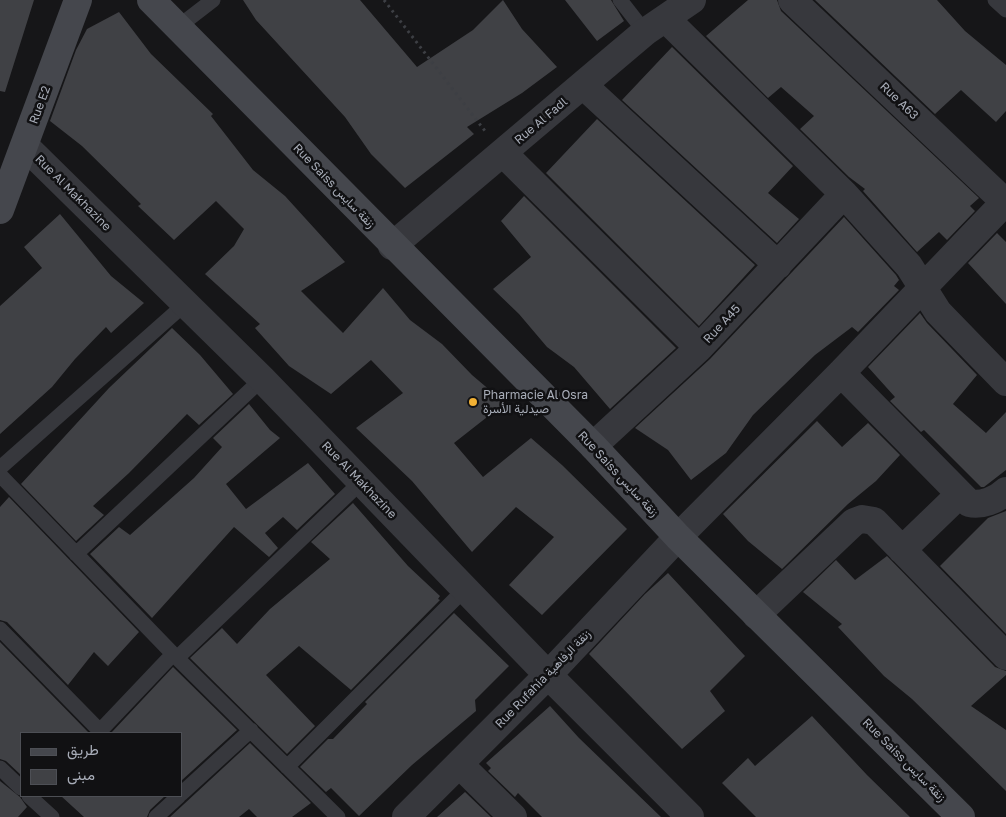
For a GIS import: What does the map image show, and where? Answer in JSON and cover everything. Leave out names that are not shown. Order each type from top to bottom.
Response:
[{"type":"street","name":"Rue E2","points":[[0,210],[78,0]]},
{"type":"street","name":"Rue Saiss زنقة سايس","points":[[151,0],[392,246],[593,446],[678,537],[961,817]]},
{"type":"street","name":"Rue Al Fadl","points":[[392,246],[655,25],[692,0]]},
{"type":"street","name":"Rue A63","points":[[792,0],[1006,202]]},
{"type":"street","points":[[655,25],[844,194],[909,266],[938,312],[1006,382]]},
{"type":"street","points":[[583,85],[778,265]]},
{"type":"street","name":"Rue Al Makhazine","points":[[25,146],[262,379],[548,676],[690,817]]},
{"type":"street","points":[[503,153],[699,348]]},
{"type":"street","name":"Rue A45","points":[[593,446],[699,348],[844,194]]},
{"type":"street","name":"Rue Rufahia زنقة الرفاهية","points":[[406,817],[548,676],[678,537],[1006,202]]},
{"type":"street","points":[[840,373],[969,503],[977,504],[1004,496]]},
{"type":"street","points":[[902,550],[959,495]]},
{"type":"street","points":[[756,615],[854,522],[862,519],[874,521],[1006,656]]},
{"type":"street","points":[[460,765],[512,817]]},
{"type":"lane","points":[[178,26],[213,0]]},
{"type":"lane","points":[[620,0],[655,25]]},
{"type":"lane","points":[[995,0],[1006,10]]},
{"type":"lane","points":[[0,468],[185,304]]},
{"type":"lane","points":[[76,554],[262,379]]},
{"type":"lane","points":[[0,475],[332,815]]},
{"type":"lane","points":[[0,629],[99,732],[175,656],[361,482]]},
{"type":"lane","points":[[287,767],[464,589]]},
{"type":"lane","points":[[182,793],[250,730]]},
{"type":"lane","points":[[0,768],[20,787]]},
{"type":"lane","points":[[156,817],[178,797]]},
{"type":"path","points":[[384,0],[503,153]]},
{"type":"building","points":[[0,0],[34,0],[5,92],[0,91]]},
{"type":"building","points":[[243,0],[360,0],[417,67],[473,30],[503,0],[522,29],[557,67],[522,93],[467,127],[474,134],[405,188],[371,154],[345,117],[256,20]]},
{"type":"building","points":[[565,0],[611,0],[624,21],[597,41]]},
{"type":"building","points":[[748,0],[777,0],[781,11],[979,198],[970,206],[975,211],[947,240],[939,232],[917,252],[863,191],[865,189],[849,177],[800,129],[814,116],[781,87],[768,98],[706,36]]},
{"type":"building","points":[[815,0],[937,0],[965,31],[1006,65],[1006,111],[996,122],[961,90],[935,114]]},
{"type":"building","points":[[119,12],[151,54],[213,114],[211,116],[253,170],[285,196],[345,262],[301,291],[343,333],[383,288],[410,320],[442,344],[472,375],[505,403],[454,443],[483,477],[531,438],[562,465],[627,529],[542,615],[509,585],[554,537],[516,507],[472,552],[412,481],[356,428],[403,393],[371,360],[331,394],[289,366],[255,328],[260,324],[205,274],[234,246],[244,229],[216,201],[174,240],[138,206],[141,204],[82,146],[50,121],[76,50],[87,29]]},
{"type":"building","points":[[672,47],[793,166],[768,193],[799,219],[777,243],[622,100]]},
{"type":"building","points":[[597,119],[755,265],[699,326],[546,173]]},
{"type":"building","points":[[524,196],[676,348],[610,409],[574,367],[547,347],[519,314],[493,289],[531,257],[501,221]]},
{"type":"building","points":[[60,214],[111,276],[144,303],[111,333],[106,327],[75,359],[52,387],[0,434],[0,306],[42,268],[24,247]]},
{"type":"building","points":[[844,217],[896,275],[899,280],[894,286],[899,290],[858,332],[852,327],[815,355],[753,415],[726,453],[691,480],[668,450],[635,428],[710,359]]},
{"type":"building","points":[[997,233],[1006,242],[1006,304],[968,263]]},
{"type":"building","points":[[920,313],[927,323],[977,375],[953,404],[986,433],[1006,412],[1006,470],[984,487],[981,487],[924,430],[921,432],[890,401],[895,397],[868,367]]},
{"type":"building","points":[[172,328],[200,355],[233,394],[199,425],[187,414],[129,473],[93,506],[104,515],[76,541],[21,484],[109,388]]},
{"type":"building","points":[[249,404],[270,430],[280,438],[226,484],[246,509],[308,463],[335,494],[297,530],[283,517],[265,533],[278,548],[269,557],[234,527],[152,618],[90,554],[119,527],[130,535],[194,478],[222,447],[213,438]]},
{"type":"building","points":[[817,421],[842,447],[868,423],[900,455],[876,481],[848,504],[782,569],[748,541],[723,514]]},
{"type":"building","points":[[9,497],[139,632],[108,666],[94,652],[68,685],[7,622],[0,620],[0,507]]},
{"type":"building","points":[[353,503],[408,566],[440,596],[438,599],[440,600],[351,690],[299,646],[266,675],[315,726],[287,754],[190,658],[222,628],[237,644],[270,609],[330,559],[311,542]]},
{"type":"building","points":[[1006,511],[1006,634],[940,566],[988,518]]},
{"type":"building","points":[[887,556],[995,667],[1006,671],[1006,675],[971,706],[1006,730],[1006,791],[912,699],[884,676],[838,627],[842,624],[803,592],[836,560],[855,580]]},
{"type":"building","points":[[668,573],[745,656],[710,691],[725,711],[682,749],[589,654],[645,594]]},
{"type":"building","points":[[454,613],[509,666],[475,700],[476,711],[412,765],[359,816],[331,788],[326,792],[300,767],[328,739],[333,739],[367,704],[365,702]]},
{"type":"building","points":[[0,642],[88,732],[20,732],[20,774],[6,761],[0,759]]},
{"type":"building","points":[[173,667],[237,730],[182,780],[182,732],[112,732]]},
{"type":"building","points":[[550,706],[579,738],[661,817],[542,817],[518,793],[515,797],[488,771],[491,768],[486,763]]},
{"type":"building","points":[[812,716],[867,775],[910,817],[756,817],[722,783],[748,758],[755,766]]},
{"type":"building","points":[[250,743],[311,803],[292,817],[257,817],[249,809],[239,817],[170,817]]},
{"type":"building","points":[[0,781],[20,797],[27,807],[18,817],[0,817]]},
{"type":"building","points":[[465,792],[491,817],[437,817]]},
{"type":"building","points":[[62,797],[164,797],[150,810],[147,817],[84,817]]},
{"type":"place","name":"Pharmacie Al Osra صيدلية الأسرة","points":[[473,402]]}]
